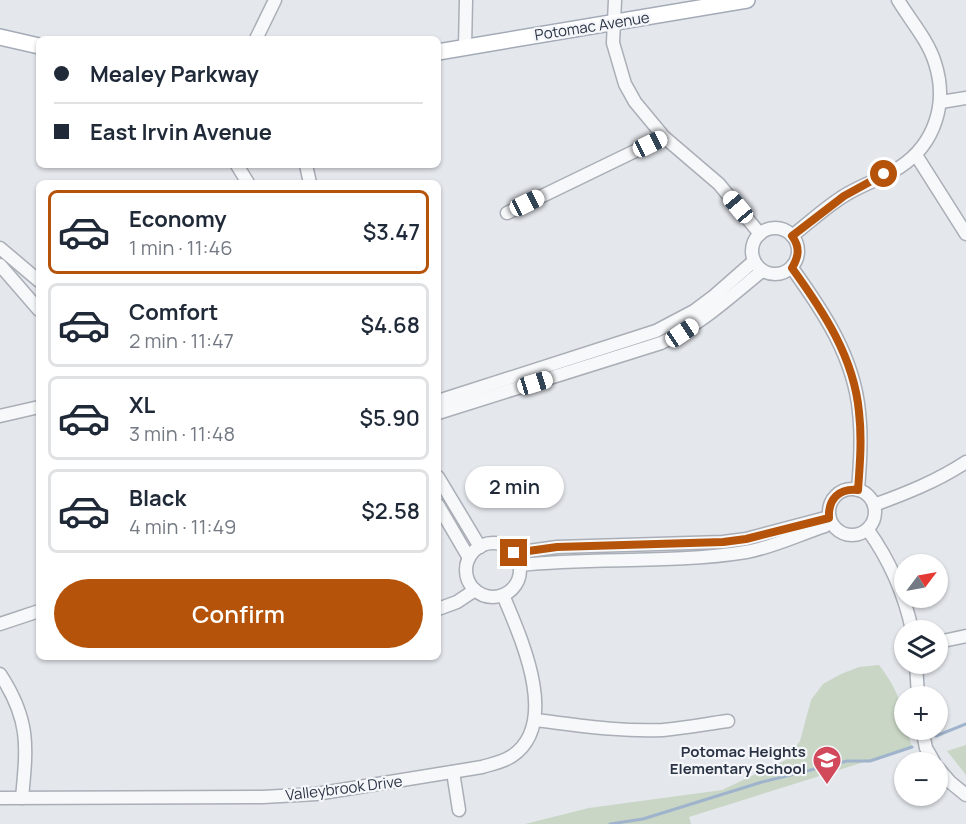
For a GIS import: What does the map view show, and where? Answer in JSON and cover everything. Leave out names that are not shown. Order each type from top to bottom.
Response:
[{"type":"main road","name":"Potomac Avenue","points":[[441,51],[747,0]]},
{"type":"main road","points":[[0,37],[36,45]]},
{"type":"street","points":[[257,36],[275,0]]},
{"type":"street","points":[[465,47],[466,0]]},
{"type":"street","points":[[615,0],[614,43],[625,84],[635,102],[664,137],[719,184],[760,234]]},
{"type":"street","points":[[792,236],[844,196],[898,168],[916,155],[935,122],[941,102],[935,62],[898,0]]},
{"type":"street","points":[[941,102],[966,98]]},
{"type":"street","points":[[507,213],[664,137]]},
{"type":"street","points":[[916,155],[966,234]]},
{"type":"street","points":[[776,228],[785,230],[792,236],[797,243],[798,252],[797,260],[792,268],[783,273],[772,274],[758,266],[752,251],[754,242],[760,234],[767,229],[776,228]]},
{"type":"street","points":[[0,248],[36,278]]},
{"type":"street","points":[[0,266],[36,307]]},
{"type":"street","points":[[441,400],[656,331],[694,311],[758,266]]},
{"type":"street","points":[[441,412],[661,343],[701,321],[758,266]]},
{"type":"street","points":[[792,268],[832,328],[854,382],[859,410],[861,447],[858,490]]},
{"type":"street","points":[[0,416],[36,408]]},
{"type":"street","points":[[874,505],[912,492],[943,477],[966,462]]},
{"type":"street","points":[[441,482],[480,547]]},
{"type":"street","points":[[858,490],[865,493],[874,505],[873,522],[868,530],[859,535],[848,535],[839,531],[831,521],[831,502],[842,491],[858,490]]},
{"type":"street","points":[[441,510],[469,558],[467,575],[475,590],[494,597],[503,595],[513,588],[519,578],[520,565],[514,553],[500,544],[491,543],[480,547],[469,558]]},
{"type":"street","points":[[514,553],[557,547],[723,542],[831,521]]},
{"type":"street","points":[[520,565],[559,561],[704,558],[749,551],[831,521]]},
{"type":"street","points":[[868,530],[898,580],[910,620]]},
{"type":"street","points":[[441,608],[458,602],[475,590]]},
{"type":"street","name":"Valleybrook Drive","points":[[0,798],[263,797],[316,794],[501,762],[523,745],[535,720],[535,693],[527,660],[519,632],[503,595]]},
{"type":"street","points":[[0,624],[36,612]]},
{"type":"street","points":[[948,640],[966,636]]},
{"type":"street","points":[[0,674],[19,709],[25,729],[27,749],[22,798]]},
{"type":"street","points":[[535,720],[616,730],[664,730],[728,721]]},
{"type":"street","points":[[453,772],[459,810]]},
{"type":"street","points":[[948,780],[966,795]]},
{"type":"green space","points":[[879,665],[889,680],[894,689],[894,740],[910,740],[912,747],[689,817],[691,824],[525,824],[589,808],[722,790],[786,760],[800,741],[811,700],[823,684],[859,667]]},
{"type":"green space","points":[[966,745],[966,775],[948,752]]},
{"type":"waterway","points":[[948,731],[966,724]]},
{"type":"waterway","points":[[610,824],[643,819],[762,782],[847,761],[870,761],[912,747]]},
{"type":"place","name":"Potomac Heights Elementary School","points":[[827,786]]},
{"type":"route","points":[[514,553],[557,547],[702,543],[746,539],[829,518],[831,502],[836,496],[842,491],[858,490],[861,447],[859,410],[854,382],[832,328],[792,268],[797,260],[798,252],[797,243],[792,236],[844,196],[884,174]]}]
